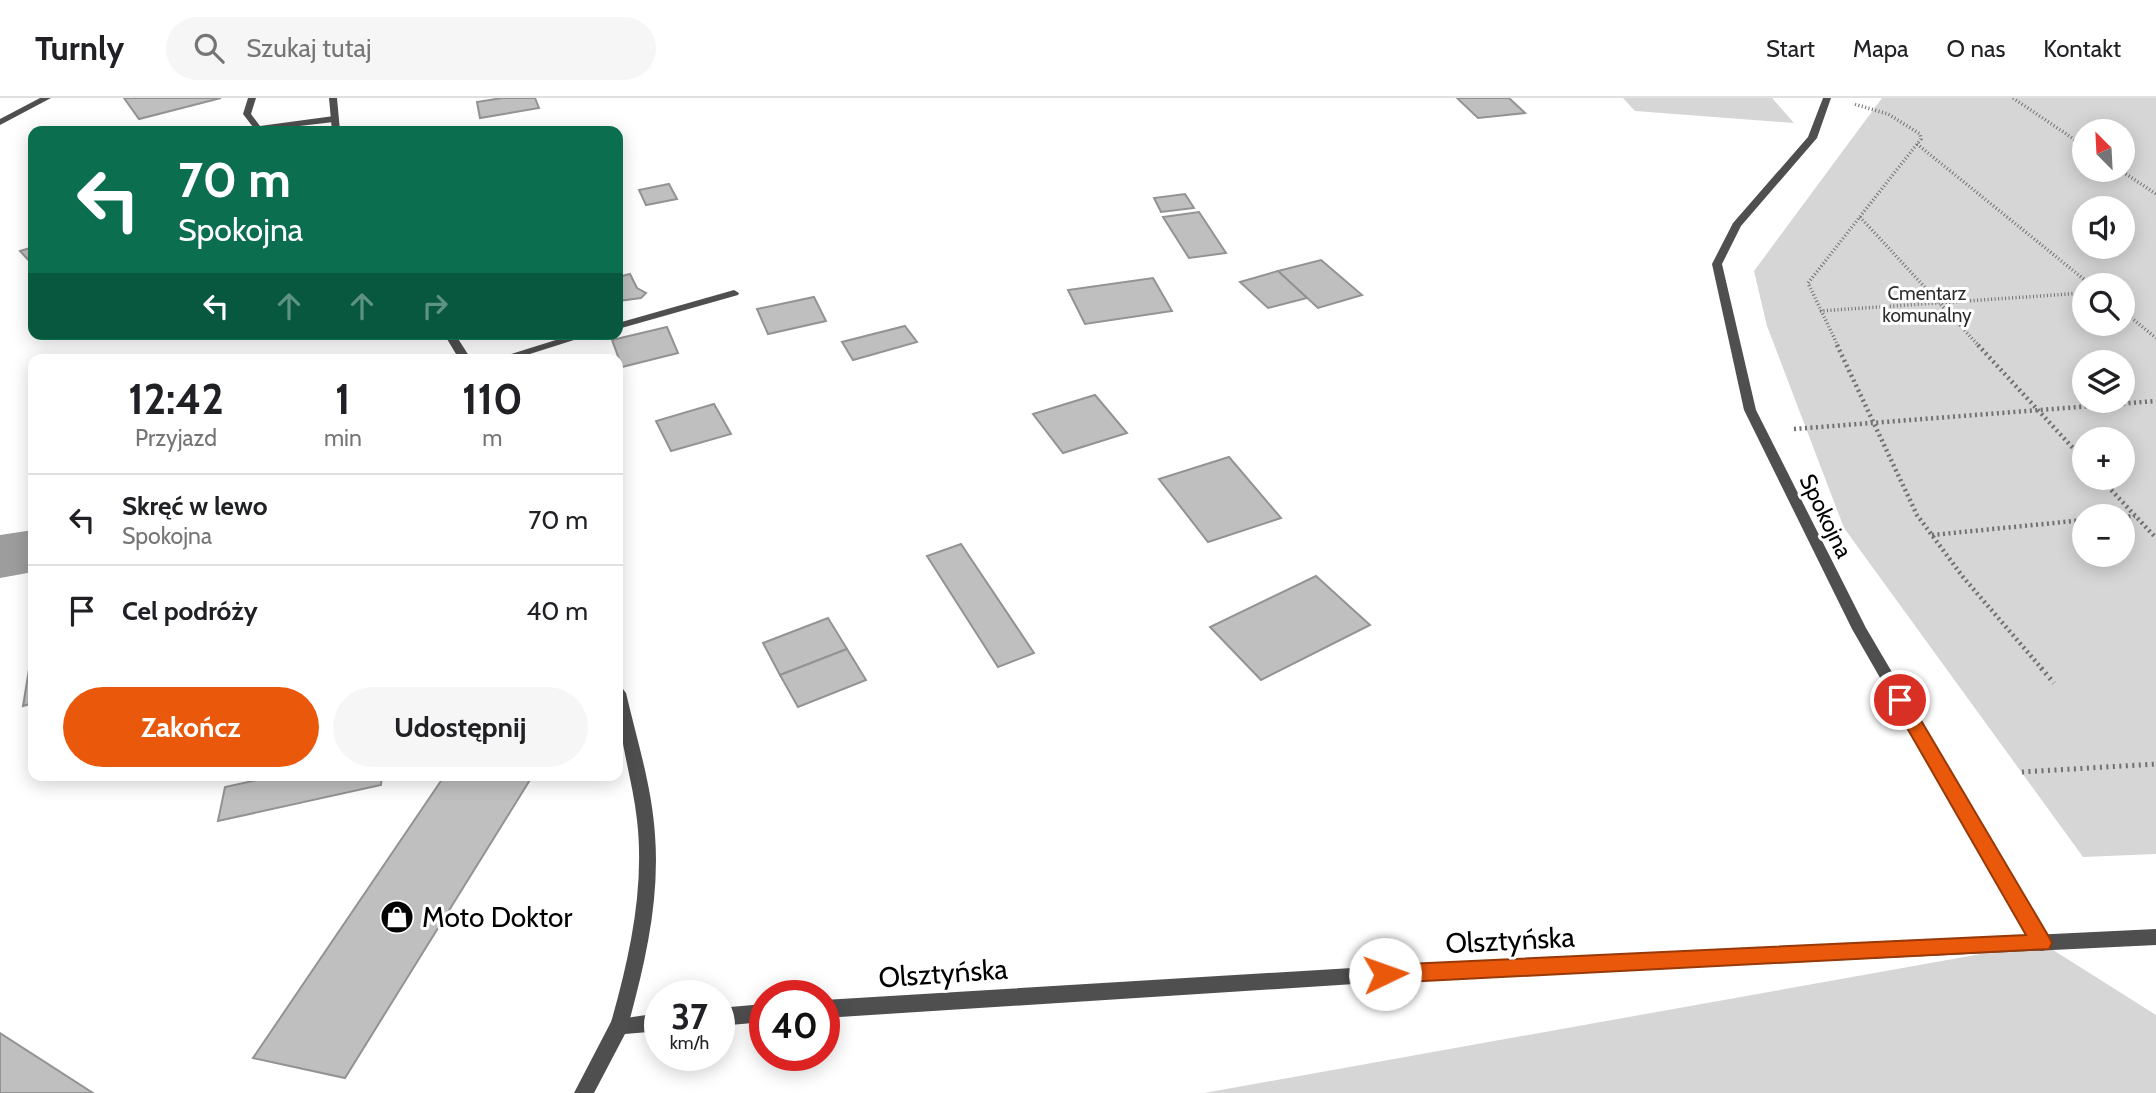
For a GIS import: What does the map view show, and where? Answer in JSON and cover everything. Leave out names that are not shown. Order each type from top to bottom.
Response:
[{"type":"street","points":[[0,122],[47,98]]},
{"type":"street","points":[[252,98],[247,114],[256,126]]},
{"type":"street","points":[[333,98],[335,126]]},
{"type":"street","name":"Spokojna","points":[[1827,98],[1812,138],[1737,225],[1717,264],[1749,410],[1859,629],[2042,943]]},
{"type":"street","points":[[281,126],[334,119]]},
{"type":"street","points":[[623,325],[734,293]]},
{"type":"street","points":[[518,354],[567,340]]},
{"type":"street","points":[[584,1093],[620,1026],[638,959],[648,887],[647,834],[637,771],[623,713]]},
{"type":"street","name":"Olsztyńska","points":[[840,1008],[1385,974],[2156,937]]},
{"type":"street","points":[[620,1026],[644,1024]]},
{"type":"path","points":[[2013,98],[2072,138]]},
{"type":"path","points":[[1842,101],[1888,114],[1920,134],[1917,144],[1808,283],[1916,515],[2054,683]]},
{"type":"path","points":[[1917,144],[2076,273]]},
{"type":"path","points":[[2135,180],[2156,194]]},
{"type":"path","points":[[1860,217],[2072,447]]},
{"type":"path","points":[[1820,311],[2072,294]]},
{"type":"path","points":[[2135,321],[2156,338]]},
{"type":"path","points":[[1761,432],[2156,401]]},
{"type":"path","points":[[2111,490],[2124,504]]},
{"type":"path","points":[[2135,516],[2156,538]]},
{"type":"path","points":[[1931,535],[2072,521]]},
{"type":"path","points":[[2022,772],[2156,764]]},
{"type":"green space","points":[[1623,98],[1772,98],[1794,123],[1635,111]]},
{"type":"green space","name":"Cmentarz komunalny","points":[[1882,98],[2156,98],[2156,854],[2083,857],[1844,528],[1767,326],[1754,271]]},
{"type":"green space","points":[[2042,943],[2156,1015],[2156,1093],[1204,1093]]},
{"type":"shaded area","points":[[28,531],[28,573],[0,578],[0,535]]},
{"type":"building","points":[[124,98],[221,98],[139,119]]},
{"type":"building","points":[[502,98],[535,98],[539,108],[480,118],[477,102]]},
{"type":"building","points":[[1457,98],[1509,98],[1525,113],[1478,118]]},
{"type":"building","points":[[669,184],[677,199],[646,205],[639,190]]},
{"type":"building","points":[[1185,194],[1194,208],[1161,212],[1154,198]]},
{"type":"building","points":[[1199,212],[1226,253],[1189,258],[1163,217]]},
{"type":"building","points":[[28,249],[28,260],[20,251]]},
{"type":"building","points":[[1321,260],[1362,295],[1318,308],[1278,271]]},
{"type":"building","points":[[1278,271],[1307,298],[1268,308],[1240,282]]},
{"type":"building","points":[[630,274],[637,288],[646,293],[641,298],[623,300],[623,276]]},
{"type":"building","points":[[1153,278],[1172,311],[1085,324],[1068,290]]},
{"type":"building","points":[[814,297],[826,321],[768,334],[757,309]]},
{"type":"building","points":[[905,326],[917,342],[853,360],[842,342]]},
{"type":"building","points":[[667,327],[678,353],[623,367],[623,354],[617,354],[612,340],[623,340],[623,337]]},
{"type":"building","points":[[1095,395],[1127,433],[1063,453],[1033,414]]},
{"type":"building","points":[[714,404],[731,434],[671,451],[656,421]]},
{"type":"building","points":[[1229,457],[1281,518],[1208,542],[1159,479]]},
{"type":"building","points":[[961,544],[1034,653],[998,667],[927,556]]},
{"type":"building","points":[[1316,576],[1370,625],[1261,680],[1210,627]]},
{"type":"building","points":[[828,618],[847,649],[780,675],[763,643]]},
{"type":"building","points":[[847,649],[866,680],[798,707],[780,675]]},
{"type":"building","points":[[28,676],[28,704],[23,706]]},
{"type":"building","points":[[252,781],[381,781],[381,785],[218,821],[225,787]]},
{"type":"building","name":"Moto Doktor","points":[[441,781],[529,781],[345,1078],[253,1058]]},
{"type":"building","points":[[0,1033],[93,1093],[0,1093]]},
{"type":"place","name":"Moto Doktor","points":[[397,917]]},
{"type":"route","points":[[1385,974],[2042,943],[1900,700]]}]
